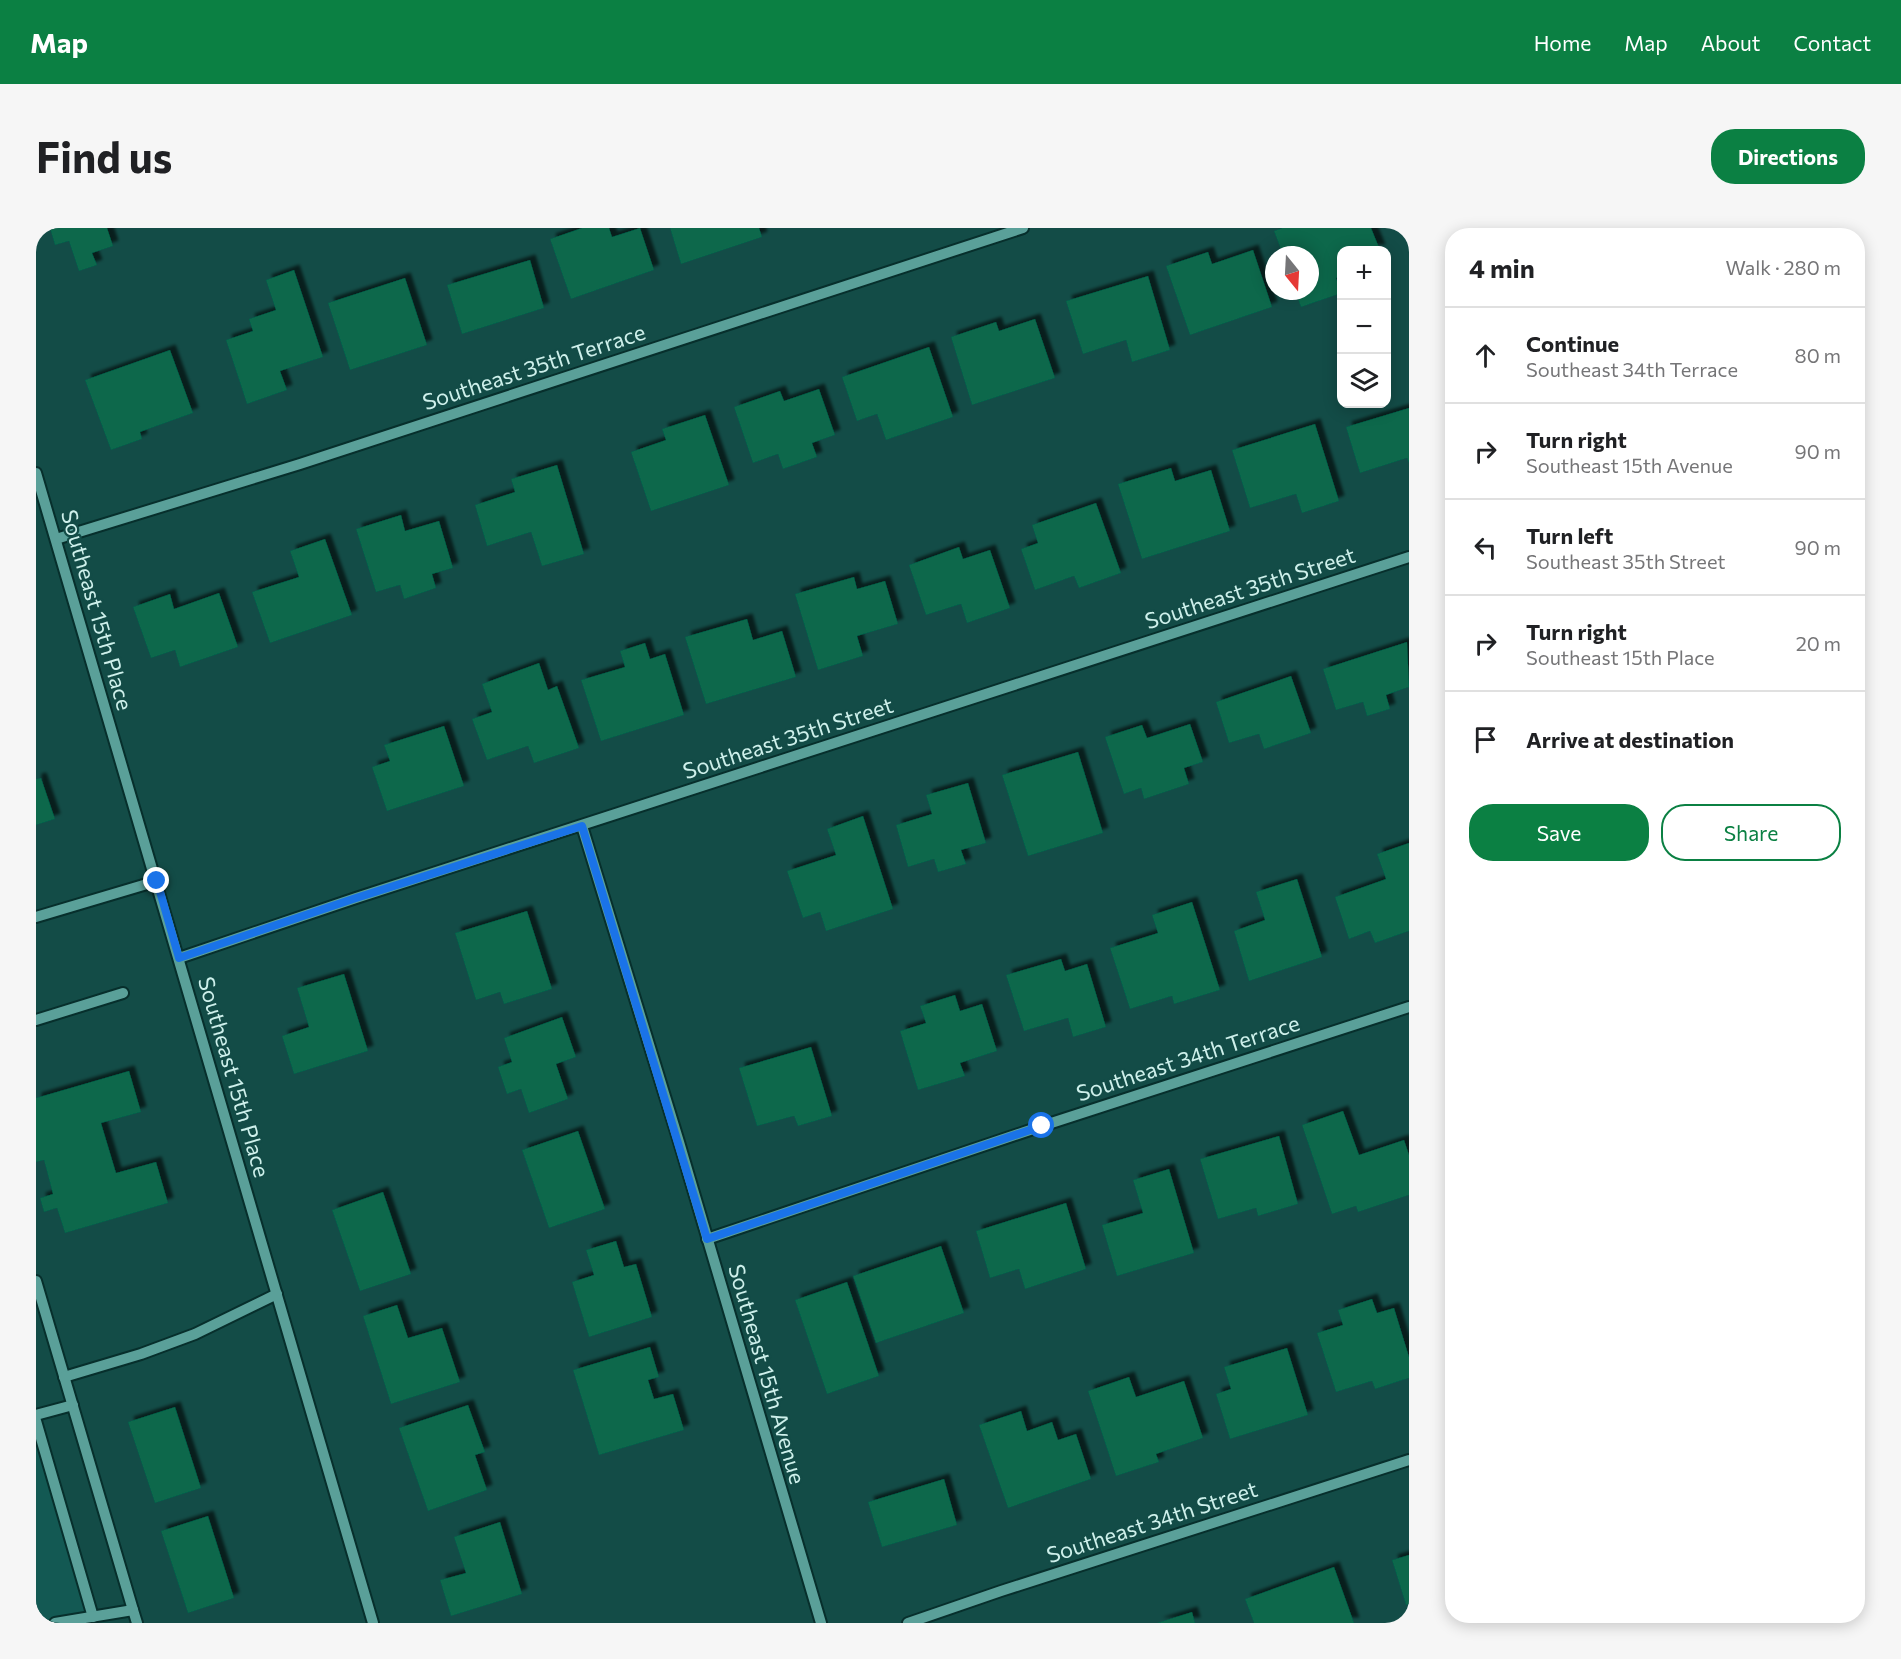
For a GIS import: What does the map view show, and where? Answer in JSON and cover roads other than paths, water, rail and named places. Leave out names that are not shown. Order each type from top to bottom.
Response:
[{"type":"street","name":"Southeast 35th Terrace","points":[[56,539],[300,464],[1023,228]]},
{"type":"street","name":"Southeast 15th Place","points":[[36,473],[373,1623]]},
{"type":"street","name":"Southeast 35th Street","points":[[179,958],[964,700],[1409,557]]},
{"type":"street","name":"Southeast 15th Avenue","points":[[582,826],[820,1623]]},
{"type":"street","points":[[36,917],[157,881]]},
{"type":"street","points":[[36,1020],[123,993]]},
{"type":"street","name":"Southeast 34th Terrace","points":[[707,1239],[1042,1126],[1409,1007]]},
{"type":"street","points":[[36,1281],[137,1623]]},
{"type":"street","points":[[64,1377],[141,1354],[195,1334],[277,1294]]},
{"type":"street","points":[[36,1415],[73,1405]]},
{"type":"street","points":[[36,1421],[93,1617]]},
{"type":"street","name":"Southeast 34th Street","points":[[908,1623],[1012,1587],[1409,1460]]},
{"type":"street","points":[[55,1623],[133,1610]]}]
